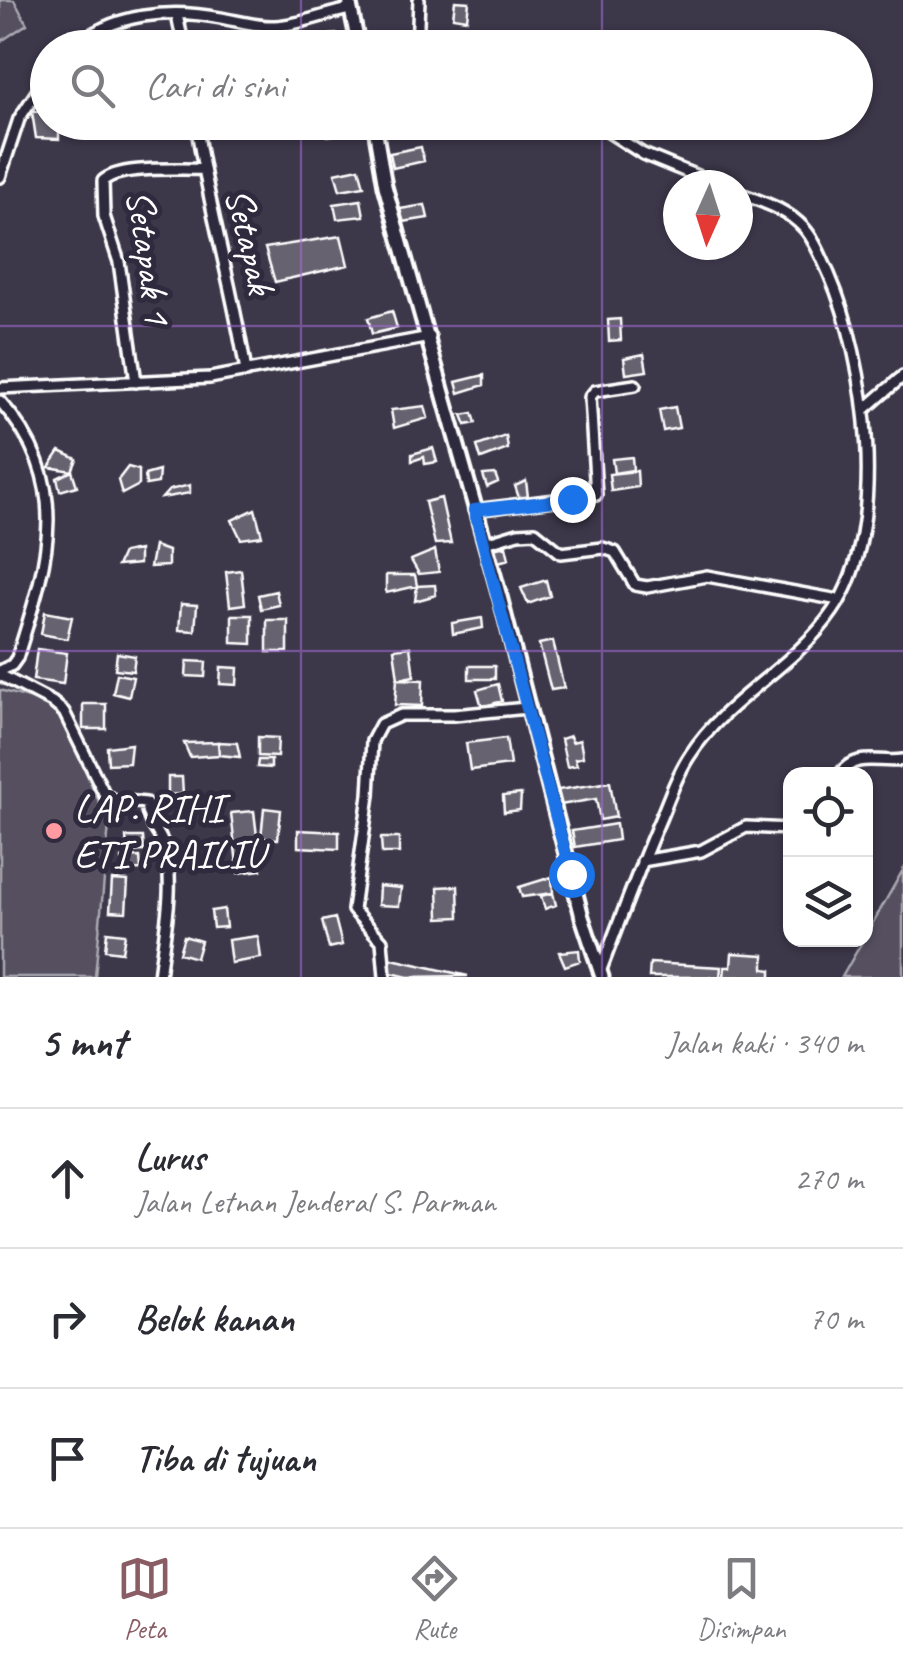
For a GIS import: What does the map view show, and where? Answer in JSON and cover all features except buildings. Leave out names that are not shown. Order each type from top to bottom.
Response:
[{"type":"street","points":[[418,30],[419,0]]},
{"type":"street","points":[[96,30],[117,20],[178,15],[216,16],[270,26],[350,4],[355,30]]},
{"type":"street","points":[[178,15],[181,30]]},
{"type":"street","points":[[0,178],[19,119],[30,102]]},
{"type":"street","name":"Setapak","points":[[199,140],[246,372]]},
{"type":"street","points":[[377,140],[386,186],[430,337],[582,917],[601,974]]},
{"type":"street","points":[[621,140],[682,170]]},
{"type":"street","name":"Setapak 1","points":[[136,382],[119,262],[104,216],[103,181],[108,175],[123,172],[203,169]]},
{"type":"street","points":[[601,974],[642,861],[690,754],[722,714],[796,654],[839,600],[862,534],[865,409],[845,316],[806,230],[776,206],[753,198]]},
{"type":"street","points":[[0,388],[246,372],[430,337]]},
{"type":"street","points":[[865,409],[903,376]]},
{"type":"street","points":[[474,510],[596,495],[590,397],[596,391],[635,385]]},
{"type":"street","points":[[0,402],[42,471],[50,523],[17,658],[0,673],[64,712],[105,795],[146,804],[147,819],[162,838],[169,866],[159,977]]},
{"type":"street","points":[[485,543],[535,532],[560,553],[603,548],[615,552],[635,585],[647,587],[707,576],[839,600]]},
{"type":"street","points":[[385,977],[382,942],[353,910],[370,795],[372,741],[377,730],[388,718],[400,715],[527,708]]},
{"type":"street","points":[[845,767],[863,759],[903,760]]},
{"type":"street","points":[[642,861],[701,851],[746,827],[783,828]]},
{"type":"shaded area","points":[[0,0],[14,0],[27,24],[0,42]]},
{"type":"shaded area","name":"LAP. RIHI ETI PRAILIU","points":[[0,690],[47,703],[63,719],[109,825],[95,977],[0,977]]},
{"type":"shaded area","points":[[903,870],[903,977],[842,977],[859,947],[873,947],[873,923]]},
{"type":"place","name":"LAP. RIHI ETI PRAILIU","points":[[54,831]]},
{"type":"route","points":[[571,874],[474,510],[572,499]]}]
